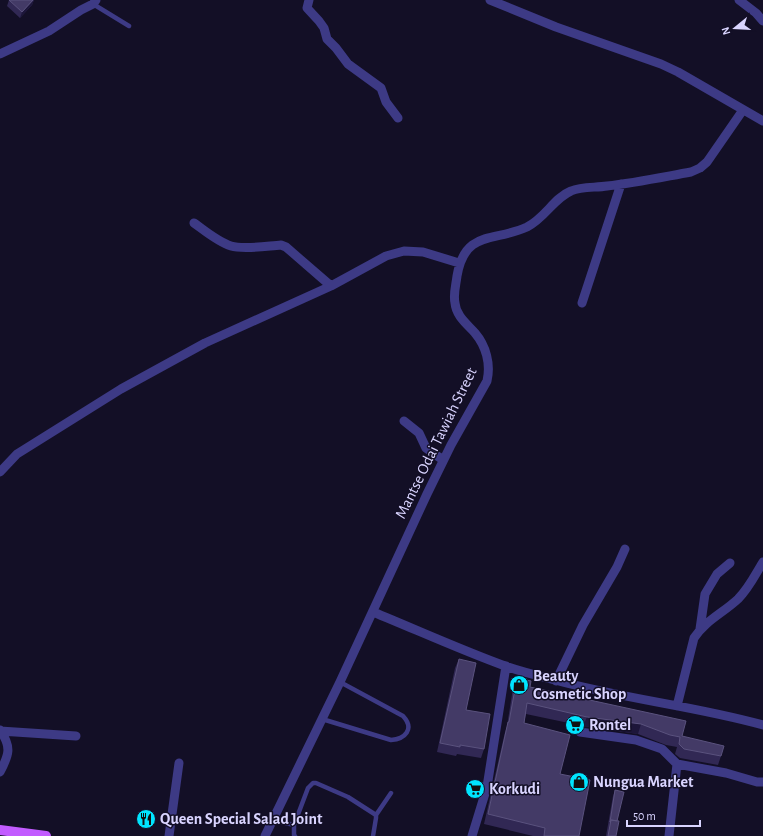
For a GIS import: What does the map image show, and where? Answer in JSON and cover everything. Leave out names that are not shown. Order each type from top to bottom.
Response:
[{"type":"main road","points":[[0,830],[46,836]]},
{"type":"street","points":[[309,0],[307,8],[324,28],[327,39],[348,64],[381,88],[386,102],[398,118]]},
{"type":"street","points":[[490,0],[556,27],[661,64],[763,121]]},
{"type":"street","points":[[739,0],[756,13],[763,21]]},
{"type":"street","points":[[0,54],[49,31],[95,2]]},
{"type":"street","points":[[0,472],[17,454],[121,389],[205,343],[331,286],[386,256],[404,251],[423,252],[459,263],[475,243],[481,239],[523,229],[532,225],[564,195],[571,191],[580,188],[621,184],[691,172],[700,168],[711,157],[744,110]]},
{"type":"street","points":[[582,303],[621,184]]},
{"type":"street","points":[[194,223],[231,246],[281,245],[286,247],[331,286]]},
{"type":"street","name":"Mantse Odai Tawiah Street","points":[[265,836],[373,612],[426,494],[487,381],[490,370],[488,359],[476,334],[458,314],[455,304],[459,263]]},
{"type":"street","points":[[404,421],[419,433],[426,448],[443,460]]},
{"type":"street","points":[[556,680],[583,625],[617,567],[625,549]]},
{"type":"street","points":[[677,706],[694,638],[700,629],[710,619],[739,598],[747,589],[763,562]]},
{"type":"street","points":[[700,629],[705,594],[717,574],[730,563]]},
{"type":"street","points":[[373,612],[463,650],[506,666],[609,693],[738,718],[763,725]]},
{"type":"street","points":[[472,836],[488,787],[506,666]]},
{"type":"street","points":[[0,731],[76,736]]},
{"type":"street","points":[[0,731],[7,741],[8,751],[6,760],[0,772]]},
{"type":"street","points":[[580,732],[636,740],[662,750],[678,764],[726,773],[757,782],[763,782]]},
{"type":"street","points":[[169,836],[179,763]]},
{"type":"street","points":[[670,836],[678,764]]},
{"type":"lane","points":[[95,2],[129,26]]},
{"type":"lane","points":[[322,719],[391,740],[400,739],[404,736],[408,729],[408,721],[404,716],[340,682]]},
{"type":"lane","points":[[295,836],[294,825],[308,788],[313,783],[348,797],[376,815]]},
{"type":"lane","points":[[373,836],[376,815],[391,793]]},
{"type":"lane","points":[[274,820],[294,825]]},
{"type":"building","points":[[9,0],[33,0],[22,12]]},
{"type":"building","points":[[459,659],[476,663],[466,710],[490,714],[484,749],[460,745],[460,747],[440,743]]},
{"type":"building","points":[[517,678],[531,681],[530,687],[686,721],[682,736],[724,746],[721,756],[684,749],[679,744],[680,737],[670,735],[641,724],[587,717],[527,703],[524,723],[570,735],[560,774],[590,780],[579,836],[544,836],[545,828],[488,814],[509,722]]},
{"type":"building","points":[[615,790],[624,792],[617,821],[611,820],[610,822]]},
{"type":"building","points":[[611,820],[619,821],[616,836],[608,836]]},
{"type":"place","name":"Beauty Cosmetic Shop","points":[[519,685]]},
{"type":"place","name":"Rontel","points":[[575,725]]},
{"type":"place","name":"Nungua Market","points":[[579,782]]},
{"type":"place","name":"Korkudi","points":[[475,789]]},
{"type":"place","name":"Queen Special Salad Joint","points":[[146,819]]}]
